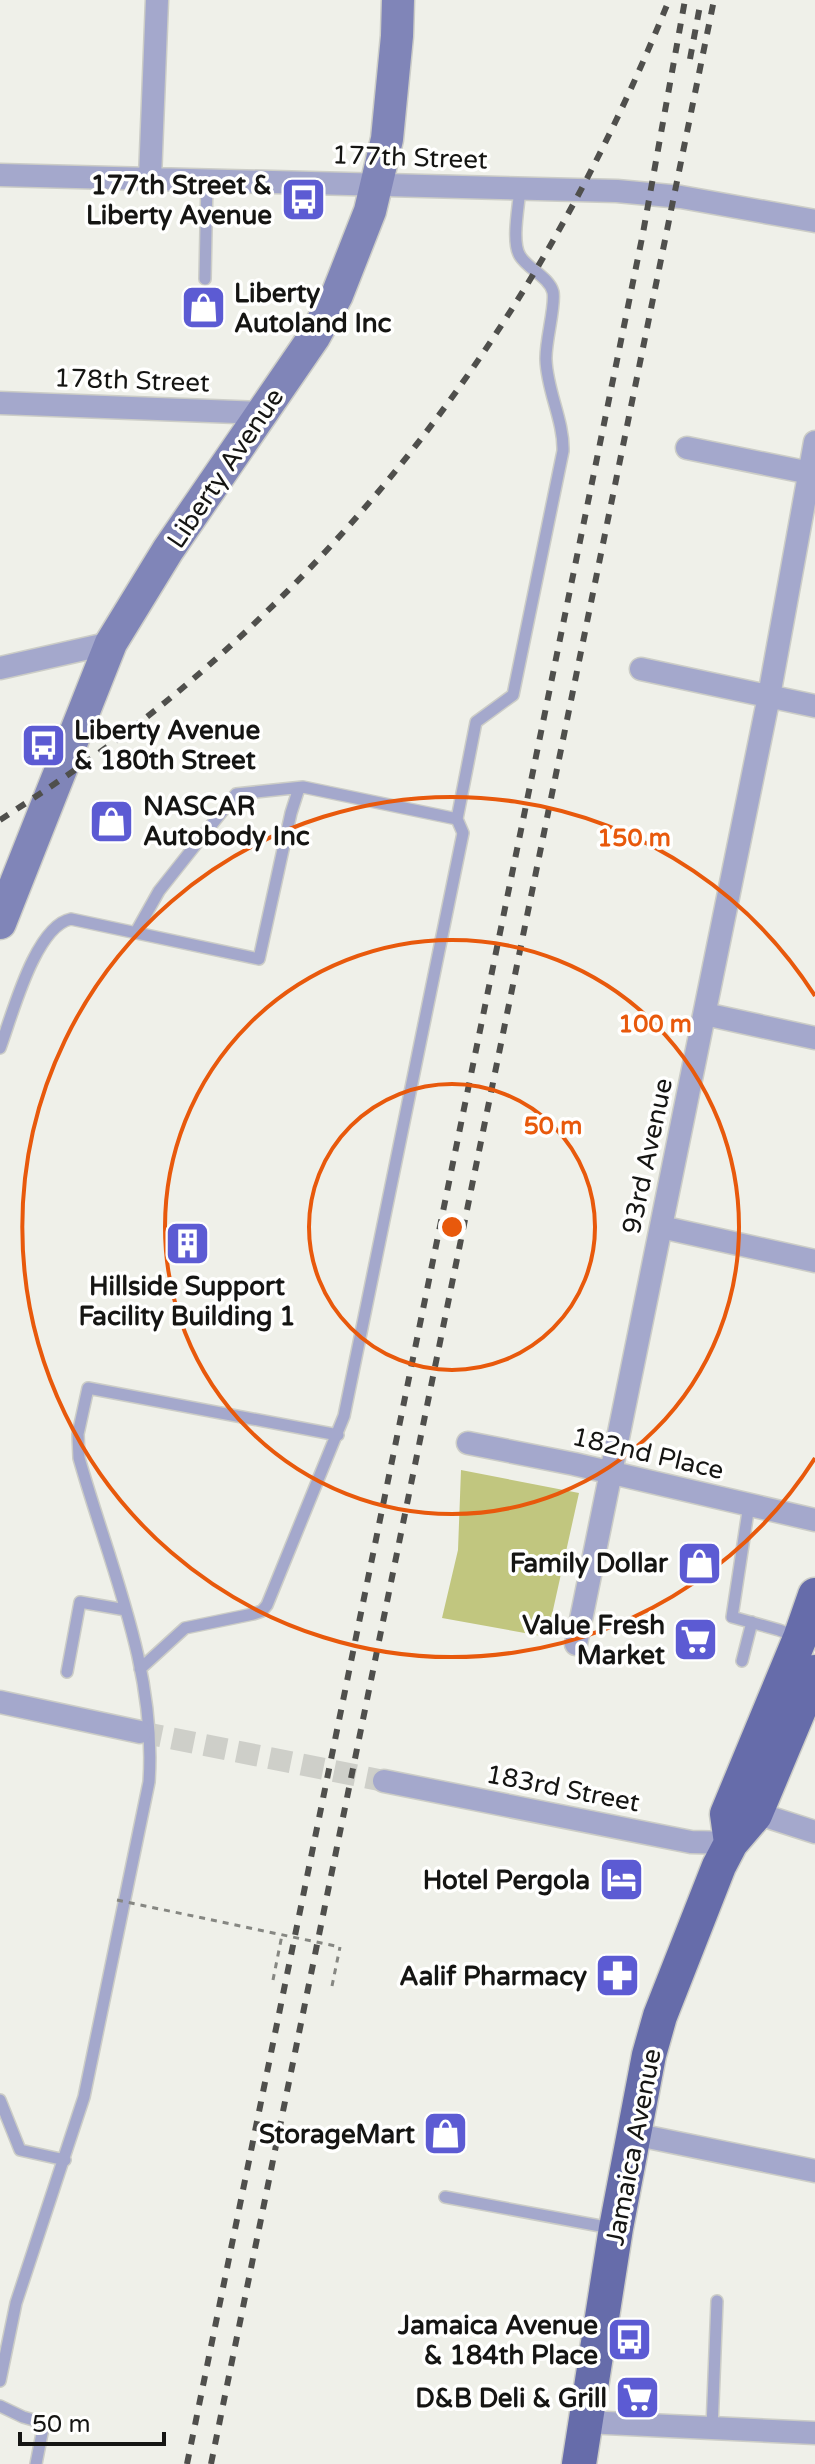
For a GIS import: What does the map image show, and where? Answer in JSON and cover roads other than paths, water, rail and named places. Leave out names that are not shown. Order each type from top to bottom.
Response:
[{"type":"main road","name":"Liberty Avenue","points":[[0,923],[111,643],[168,550],[314,337],[337,295],[377,184],[387,139],[398,0]]},
{"type":"main road","name":"Jamaica Avenue","points":[[738,1824],[808,1640],[815,1595]]},
{"type":"main road","name":"Jamaica Avenue","points":[[579,2464],[616,2228],[643,2136],[649,2055],[660,2016],[719,1866],[815,1672]]},
{"type":"street","points":[[150,178],[157,0]]},
{"type":"street","name":"177th Street","points":[[0,175],[617,191],[681,197],[815,221]]},
{"type":"street","name":"178th Street","points":[[0,403],[263,413]]},
{"type":"street","name":"93rd Avenue","points":[[576,1644],[769,696],[812,473],[815,442]]},
{"type":"street","points":[[687,448],[812,473]]},
{"type":"street","points":[[0,668],[111,643]]},
{"type":"street","points":[[641,669],[815,706]]},
{"type":"street","points":[[705,1014],[815,1038]]},
{"type":"street","points":[[661,1227],[815,1261]]},
{"type":"street","name":"182nd Place","points":[[468,1443],[815,1520]]},
{"type":"street","points":[[0,1702],[140,1732]]},
{"type":"street","name":"183rd Street","points":[[384,1781],[691,1842],[738,1824],[815,1832]]},
{"type":"street","points":[[643,2136],[815,2171]]},
{"type":"street","points":[[585,2422],[815,2433]]},
{"type":"lane","points":[[205,279],[208,179]]},
{"type":"lane","points":[[140,1669],[185,1628],[253,1614],[267,1605],[338,1435],[348,1401],[463,833],[457,819],[476,722],[513,695],[563,451],[546,363],[554,294],[518,252],[520,188]]},
{"type":"lane","points":[[136,932],[159,891],[236,794],[299,788],[457,819]]},
{"type":"lane","points":[[0,1048],[38,948],[50,930],[71,919],[259,959],[299,788]]},
{"type":"lane","points":[[0,2381],[16,2303],[84,2097],[148,1791],[150,1742],[140,1669],[126,1610],[79,1458],[78,1434],[88,1388],[338,1435]]},
{"type":"lane","points":[[749,1505],[732,1617],[808,1640]]},
{"type":"lane","points":[[67,1672],[80,1602],[126,1610]]},
{"type":"lane","points":[[742,1661],[752,1622]]},
{"type":"lane","points":[[0,2100],[20,2150],[65,2160]]},
{"type":"lane","points":[[445,2197],[616,2228]]},
{"type":"lane","points":[[712,2428],[717,2301]]},
{"type":"lane","points":[[0,2406],[44,2423],[36,2464]]},
{"type":"tunnel","points":[[140,1732],[384,1781]]},
{"type":"railway","points":[[0,820],[108,747],[209,665],[284,594],[354,520],[419,442],[478,360],[533,275],[583,186],[628,95],[669,0]]},
{"type":"railway","points":[[187,2464],[643,233],[685,0]]},
{"type":"railway","points":[[690,59],[701,0]]},
{"type":"railway","points":[[211,2464],[714,0]]},
{"type":"place","name":"177th Street & Liberty Avenue","points":[[303,200]]},
{"type":"place","name":"Liberty Autoland Inc","points":[[203,308]]},
{"type":"place","name":"Liberty Avenue & 180th Street","points":[[43,745]]},
{"type":"place","name":"NASCAR Autobody Inc","points":[[112,821]]},
{"type":"place","name":"Hillside Support Facility Building 1","points":[[187,1243]]},
{"type":"place","name":"Family Dollar","points":[[699,1563]]},
{"type":"place","name":"Value Fresh Market","points":[[696,1640]]},
{"type":"place","name":"Hotel Pergola","points":[[621,1880]]},
{"type":"place","name":"Aalif Pharmacy","points":[[618,1976]]},
{"type":"place","name":"StorageMart","points":[[446,2134]]},
{"type":"place","name":"Jamaica Avenue & 184th Place","points":[[629,2340]]},
{"type":"place","name":"D&B Deli & Grill","points":[[638,2398]]}]
